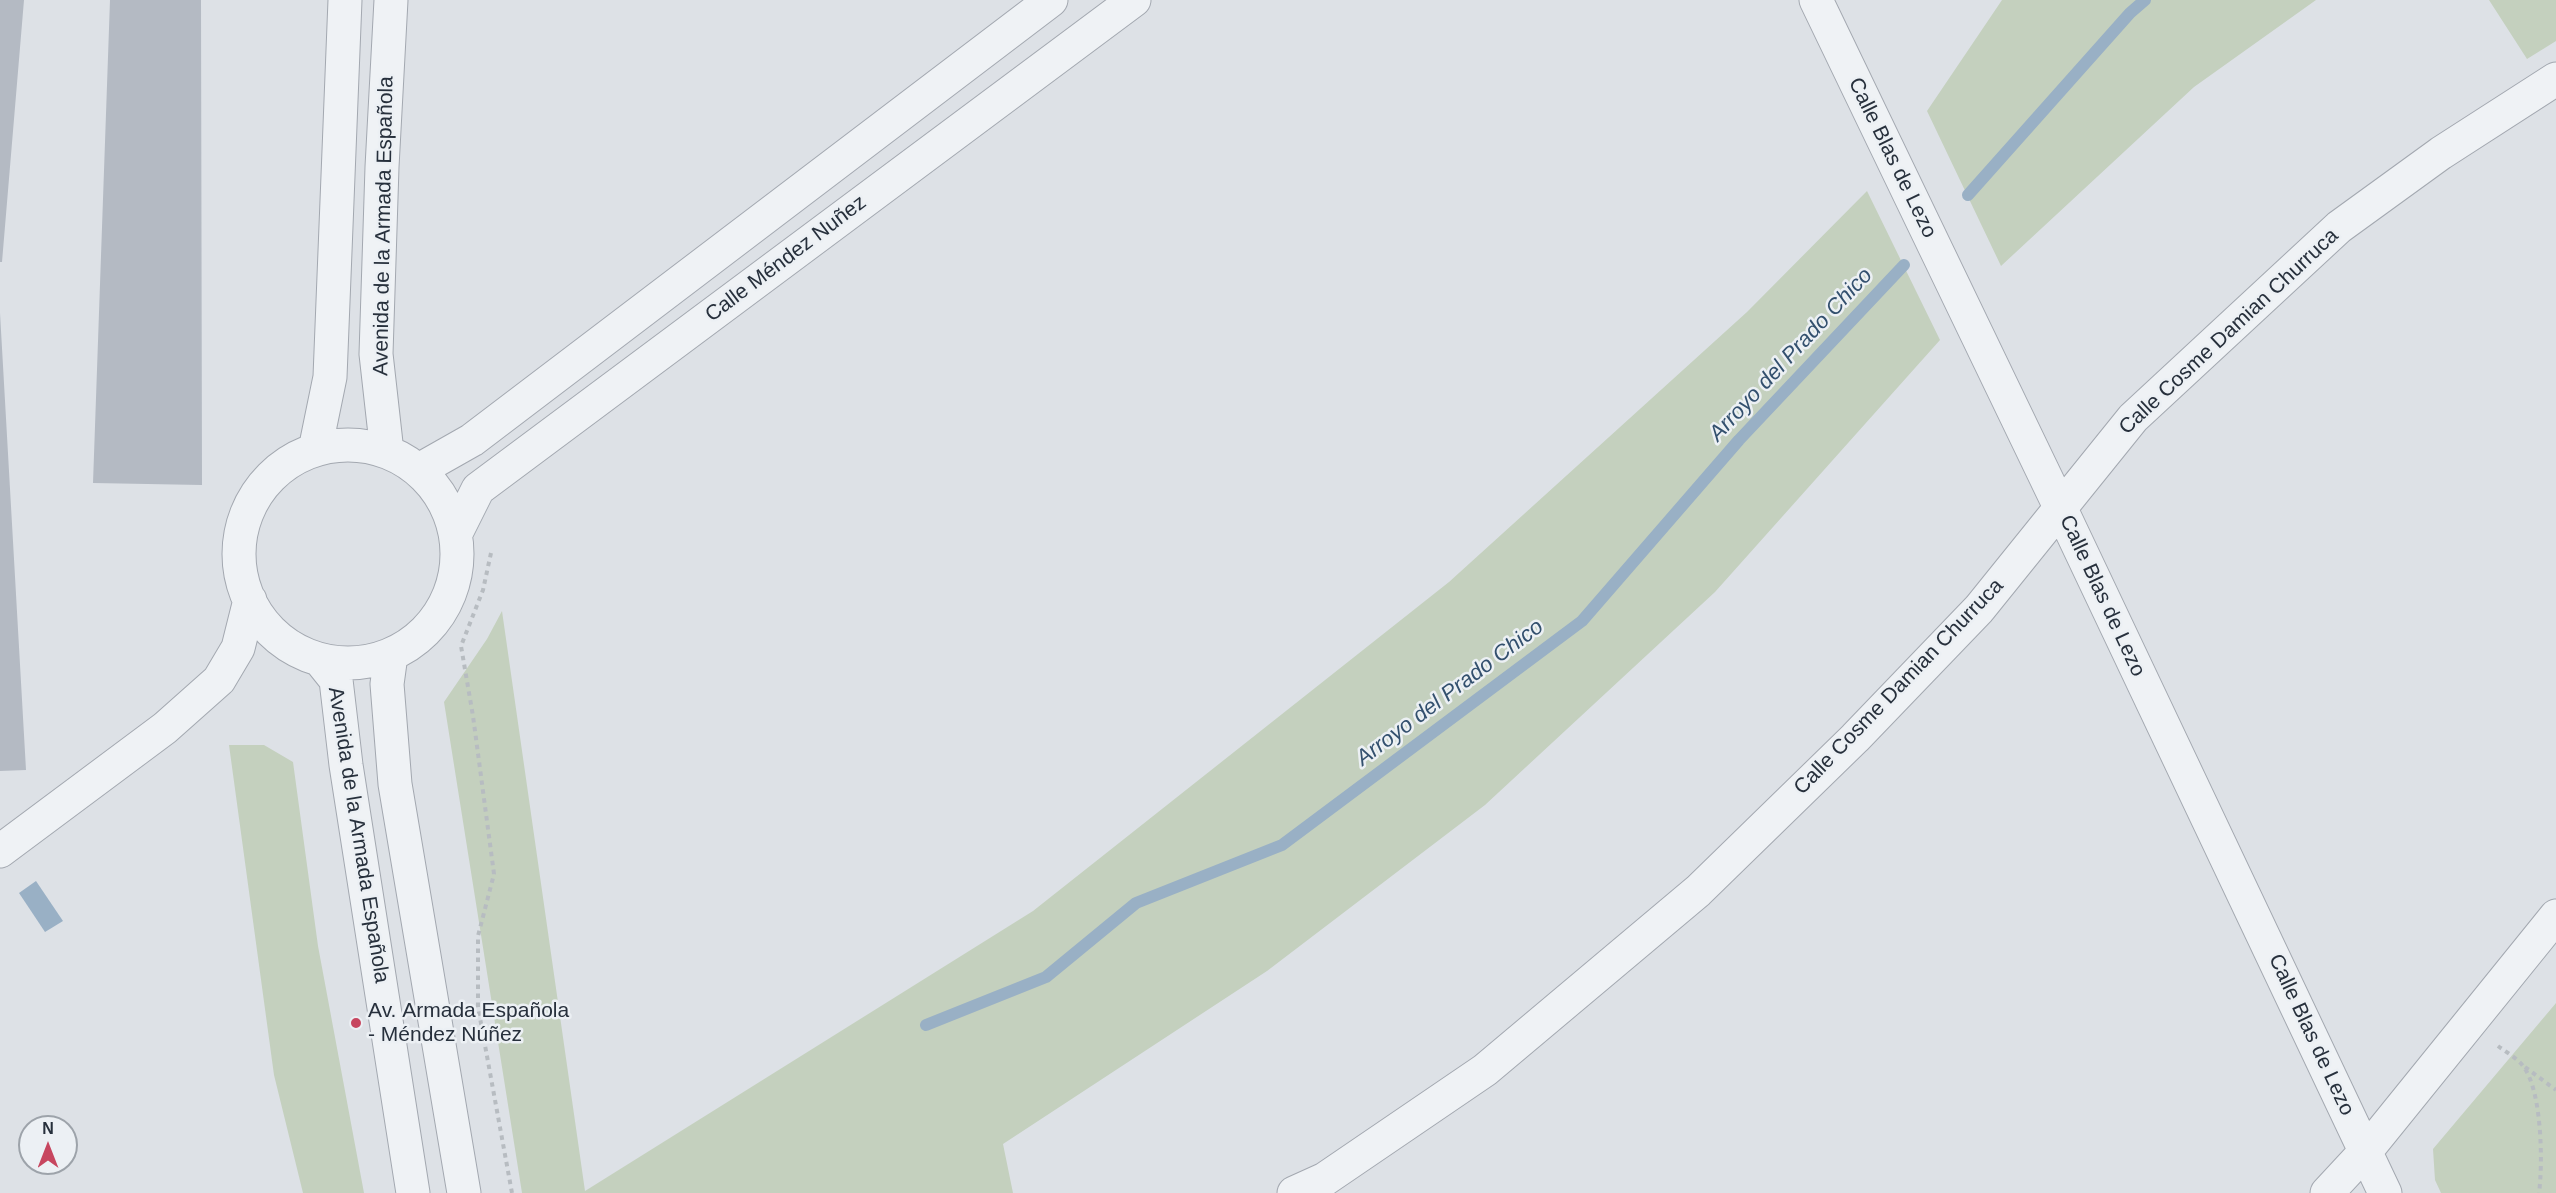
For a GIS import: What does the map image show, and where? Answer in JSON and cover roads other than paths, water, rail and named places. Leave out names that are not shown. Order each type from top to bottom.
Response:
[{"type":"street","points":[[315,450],[330,377],[345,0]]},
{"type":"street","name":"Avenida de la Armada Española","points":[[387,452],[376,354],[382,167],[391,0]]},
{"type":"street","points":[[419,470],[472,440],[1052,0]]},
{"type":"street","name":"Calle Méndez Nuñez","points":[[456,533],[478,489],[1134,0]]},
{"type":"street","name":"Calle Blas de Lezo","points":[[1816,0],[2060,507],[2385,1193]]},
{"type":"street","name":"Calle Cosme Damian Churruca","points":[[1294,1193],[1325,1179],[1485,1070],[1698,891],[1856,738],[1979,609],[2133,418],[2339,227],[2441,153],[2556,79]]},
{"type":"street","points":[[350,445],[387,452],[419,470],[443,499],[456,533],[457,571],[445,605],[423,635],[391,655],[355,664],[320,660],[288,645],[262,622],[245,591],[239,557],[243,522],[259,491],[284,466],[315,450],[350,445]]},
{"type":"street","points":[[0,851],[165,728],[219,680],[238,648],[250,600]]},
{"type":"street","points":[[391,655],[387,684],[395,784],[464,1193]]},
{"type":"street","name":"Avenida de la Armada Española","points":[[320,660],[336,680],[413,1193]]},
{"type":"street","points":[[2327,1193],[2366,1151],[2556,916]]},
{"type":"water","points":[[36,881],[63,921],[45,932],[19,893]]},
{"type":"waterway","name":"Arroyo del Prado Chico","points":[[1968,195],[2130,13],[2145,0]]},
{"type":"waterway","name":"Arroyo del Prado Chico","points":[[926,1025],[1046,977],[1136,903],[1282,845],[1582,621],[1739,440],[1904,265]]},
{"type":"place","name":"Av. Armada Española - Méndez Núñez","points":[[356,1023]]}]
